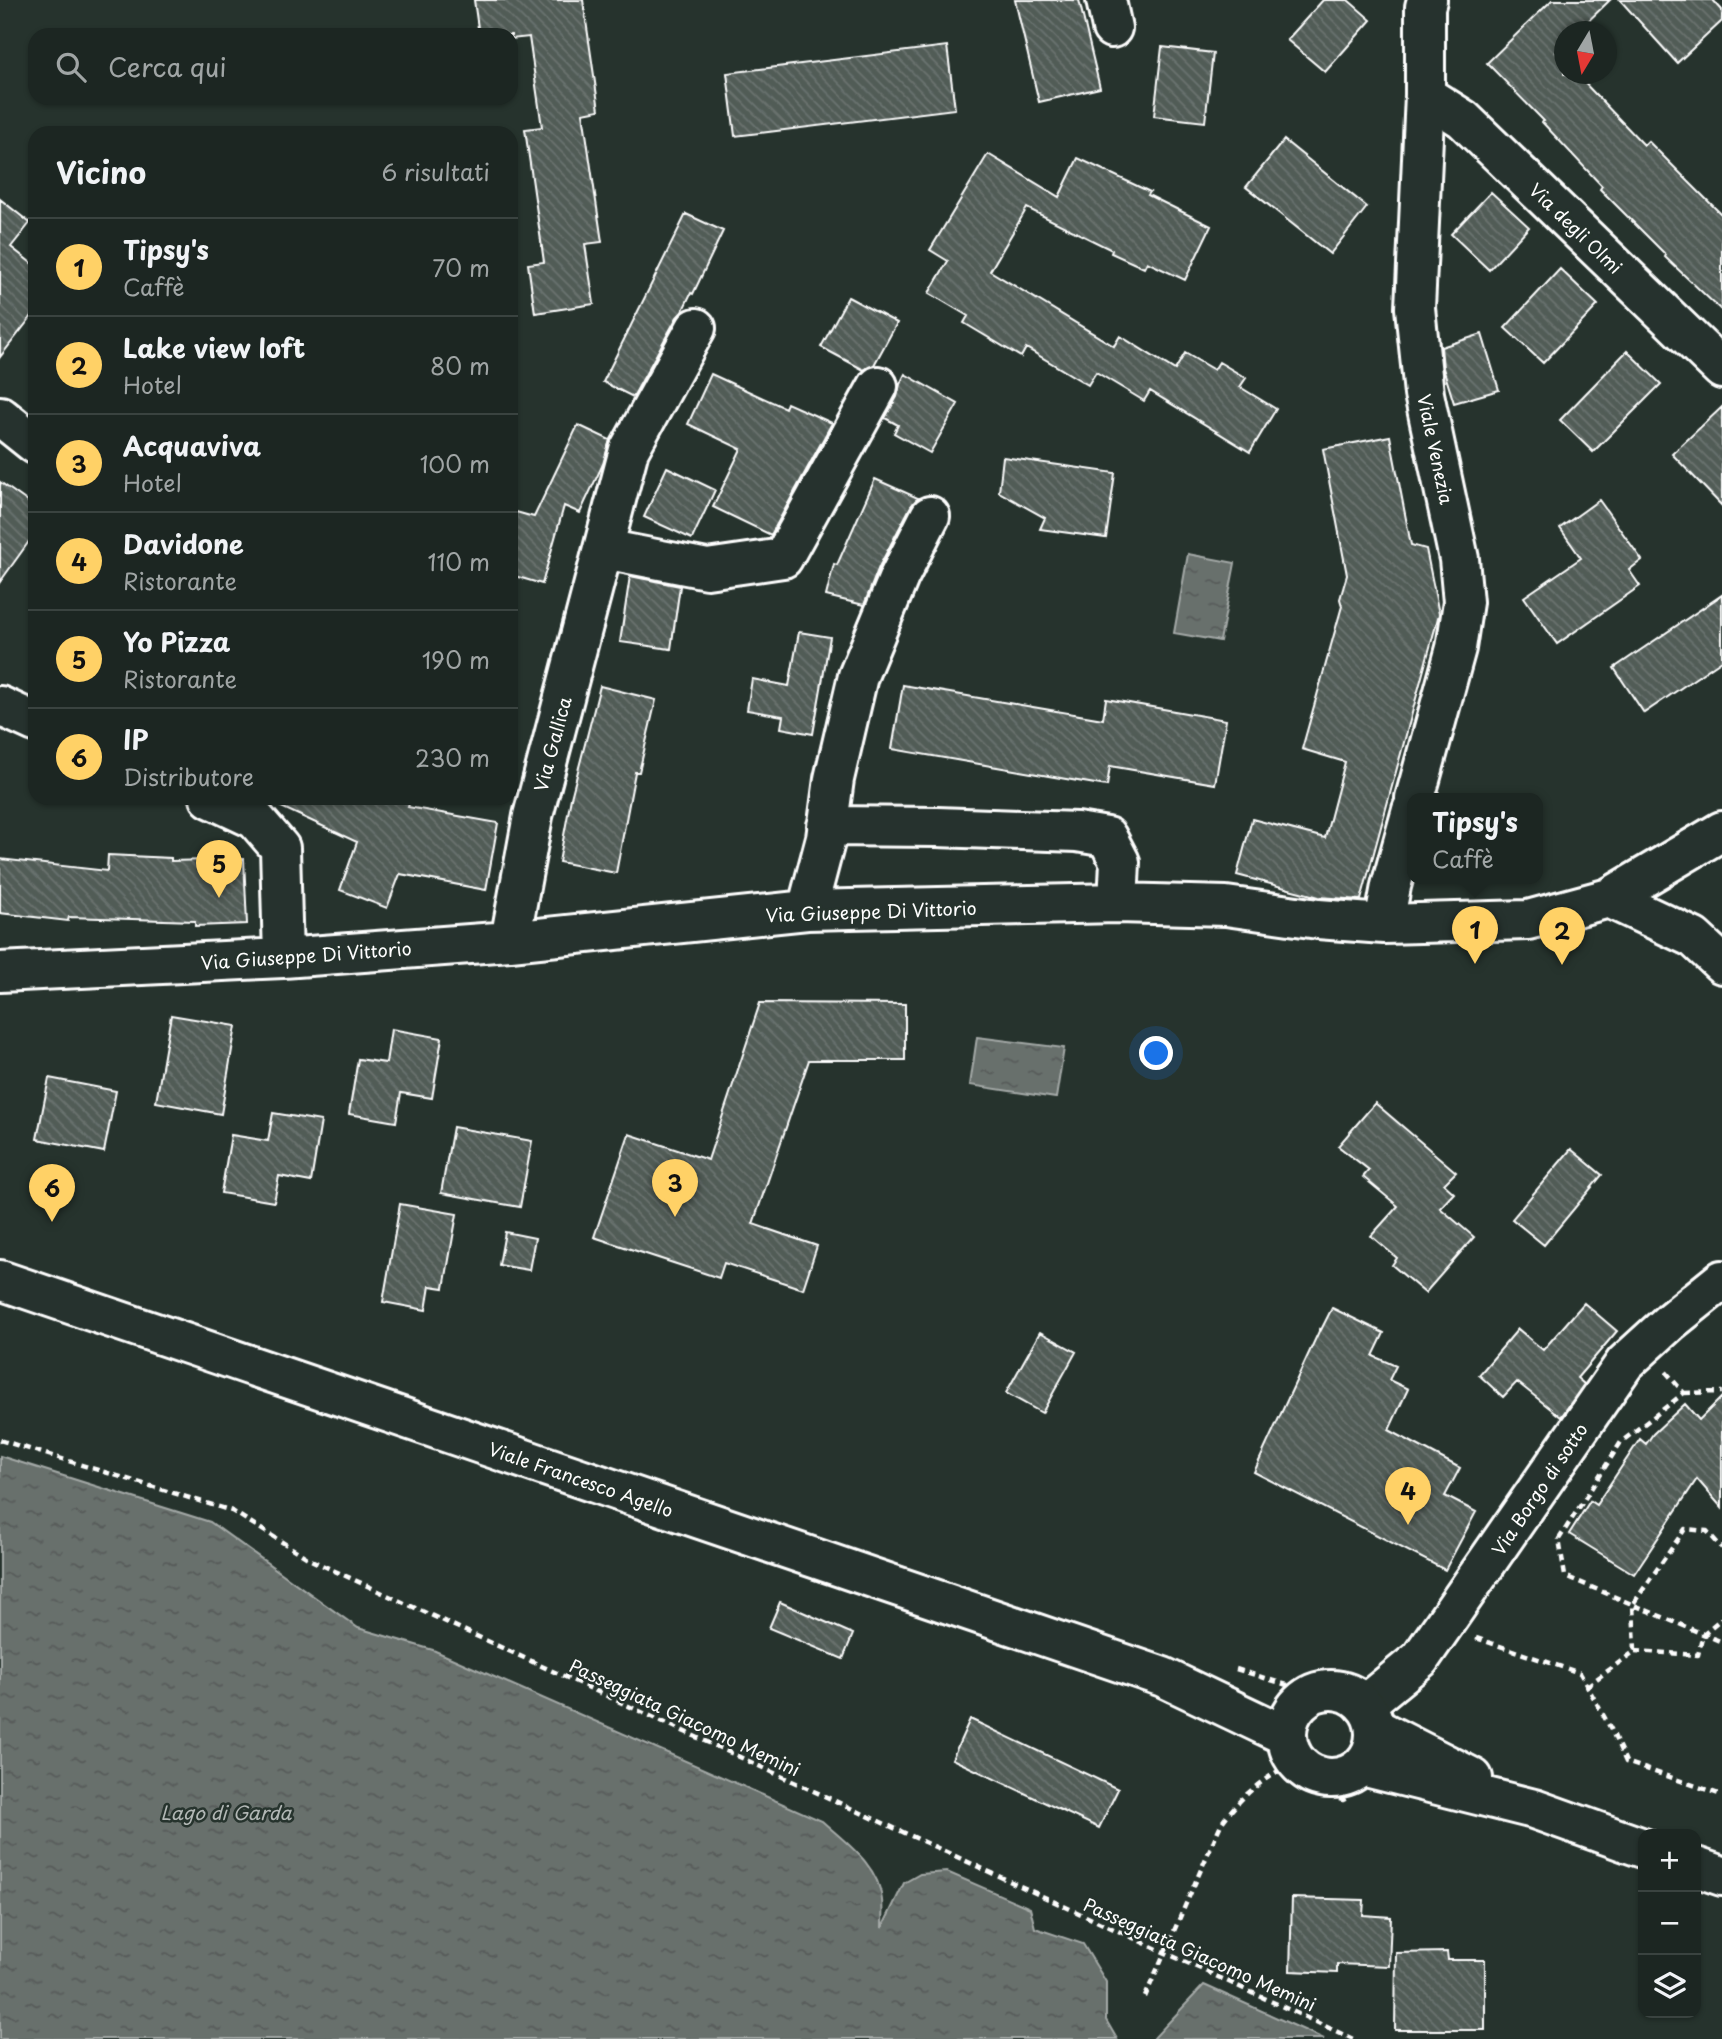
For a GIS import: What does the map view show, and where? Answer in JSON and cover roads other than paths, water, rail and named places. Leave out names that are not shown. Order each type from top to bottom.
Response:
[{"type":"street","name":"Viale Venezia","points":[[1416,793],[1456,648],[1463,603],[1459,559],[1424,394],[1415,308],[1427,0]]},
{"type":"street","name":"Via degli Olmi","points":[[1425,95],[1463,119],[1722,369]]},
{"type":"street","name":"Via Gallica","points":[[510,941],[533,816],[629,450],[696,328]]},
{"type":"street","points":[[604,549],[706,569],[783,558],[878,386]]},
{"type":"street","points":[[0,416],[28,438]]},
{"type":"street","points":[[807,910],[826,838],[834,779],[858,676],[899,577],[930,516]]},
{"type":"street","points":[[0,706],[28,719]]},
{"type":"street","points":[[225,805],[255,819],[280,848],[283,958]]},
{"type":"street","points":[[827,826],[937,827],[1077,832],[1107,836],[1120,862],[1118,903]]},
{"type":"street","points":[[1384,924],[1407,828]]},
{"type":"street","name":"Via Giuseppe Di Vittorio","points":[[0,972],[283,958],[510,941],[807,910],[1118,903],[1226,906],[1318,919],[1384,924],[1528,920],[1609,898],[1722,831]]},
{"type":"street","points":[[1609,898],[1694,938],[1722,964]]},
{"type":"street","name":"Viale Francesco Agello","points":[[0,1280],[1163,1677],[1289,1736]]},
{"type":"street","name":"Via Borgo di sotto","points":[[1362,1702],[1420,1658],[1625,1363],[1722,1280]]},
{"type":"street","points":[[1362,1702],[1374,1742],[1370,1755],[1362,1766],[1343,1776],[1321,1777],[1308,1772],[1297,1763],[1290,1750],[1289,1736],[1309,1696],[1323,1690],[1338,1690],[1362,1702],[1534,1810]]},
{"type":"street","points":[[1362,1766],[1534,1810],[1638,1846]]},
{"type":"street","points":[[1701,1869],[1722,1876]]},
{"type":"water","points":[[1188,554],[1235,563],[1220,641],[1174,633]]},
{"type":"water","points":[[977,1037],[1064,1048],[1056,1098],[970,1085]]},
{"type":"water","name":"Lago di Garda","points":[[0,1456],[210,1522],[358,1628],[433,1650],[822,1821],[851,1846],[875,1876],[882,1900],[882,1928],[904,1883],[920,1874],[947,1872],[1030,1908],[1035,1928],[1083,1944],[1106,1982],[1106,2020],[1117,2039],[0,2039]]},
{"type":"water","points":[[1204,1985],[1324,2039],[1153,2039]]},
{"type":"place","name":"Yo Pizza","points":[[219,898]]},
{"type":"place","name":"Tipsy's","points":[[1475,964]]},
{"type":"place","name":"Lake view loft","points":[[1562,965]]},
{"type":"place","name":"Acquaviva","points":[[675,1217]]},
{"type":"place","name":"IP","points":[[52,1222]]},
{"type":"place","name":"Davidone","points":[[1408,1525]]}]
